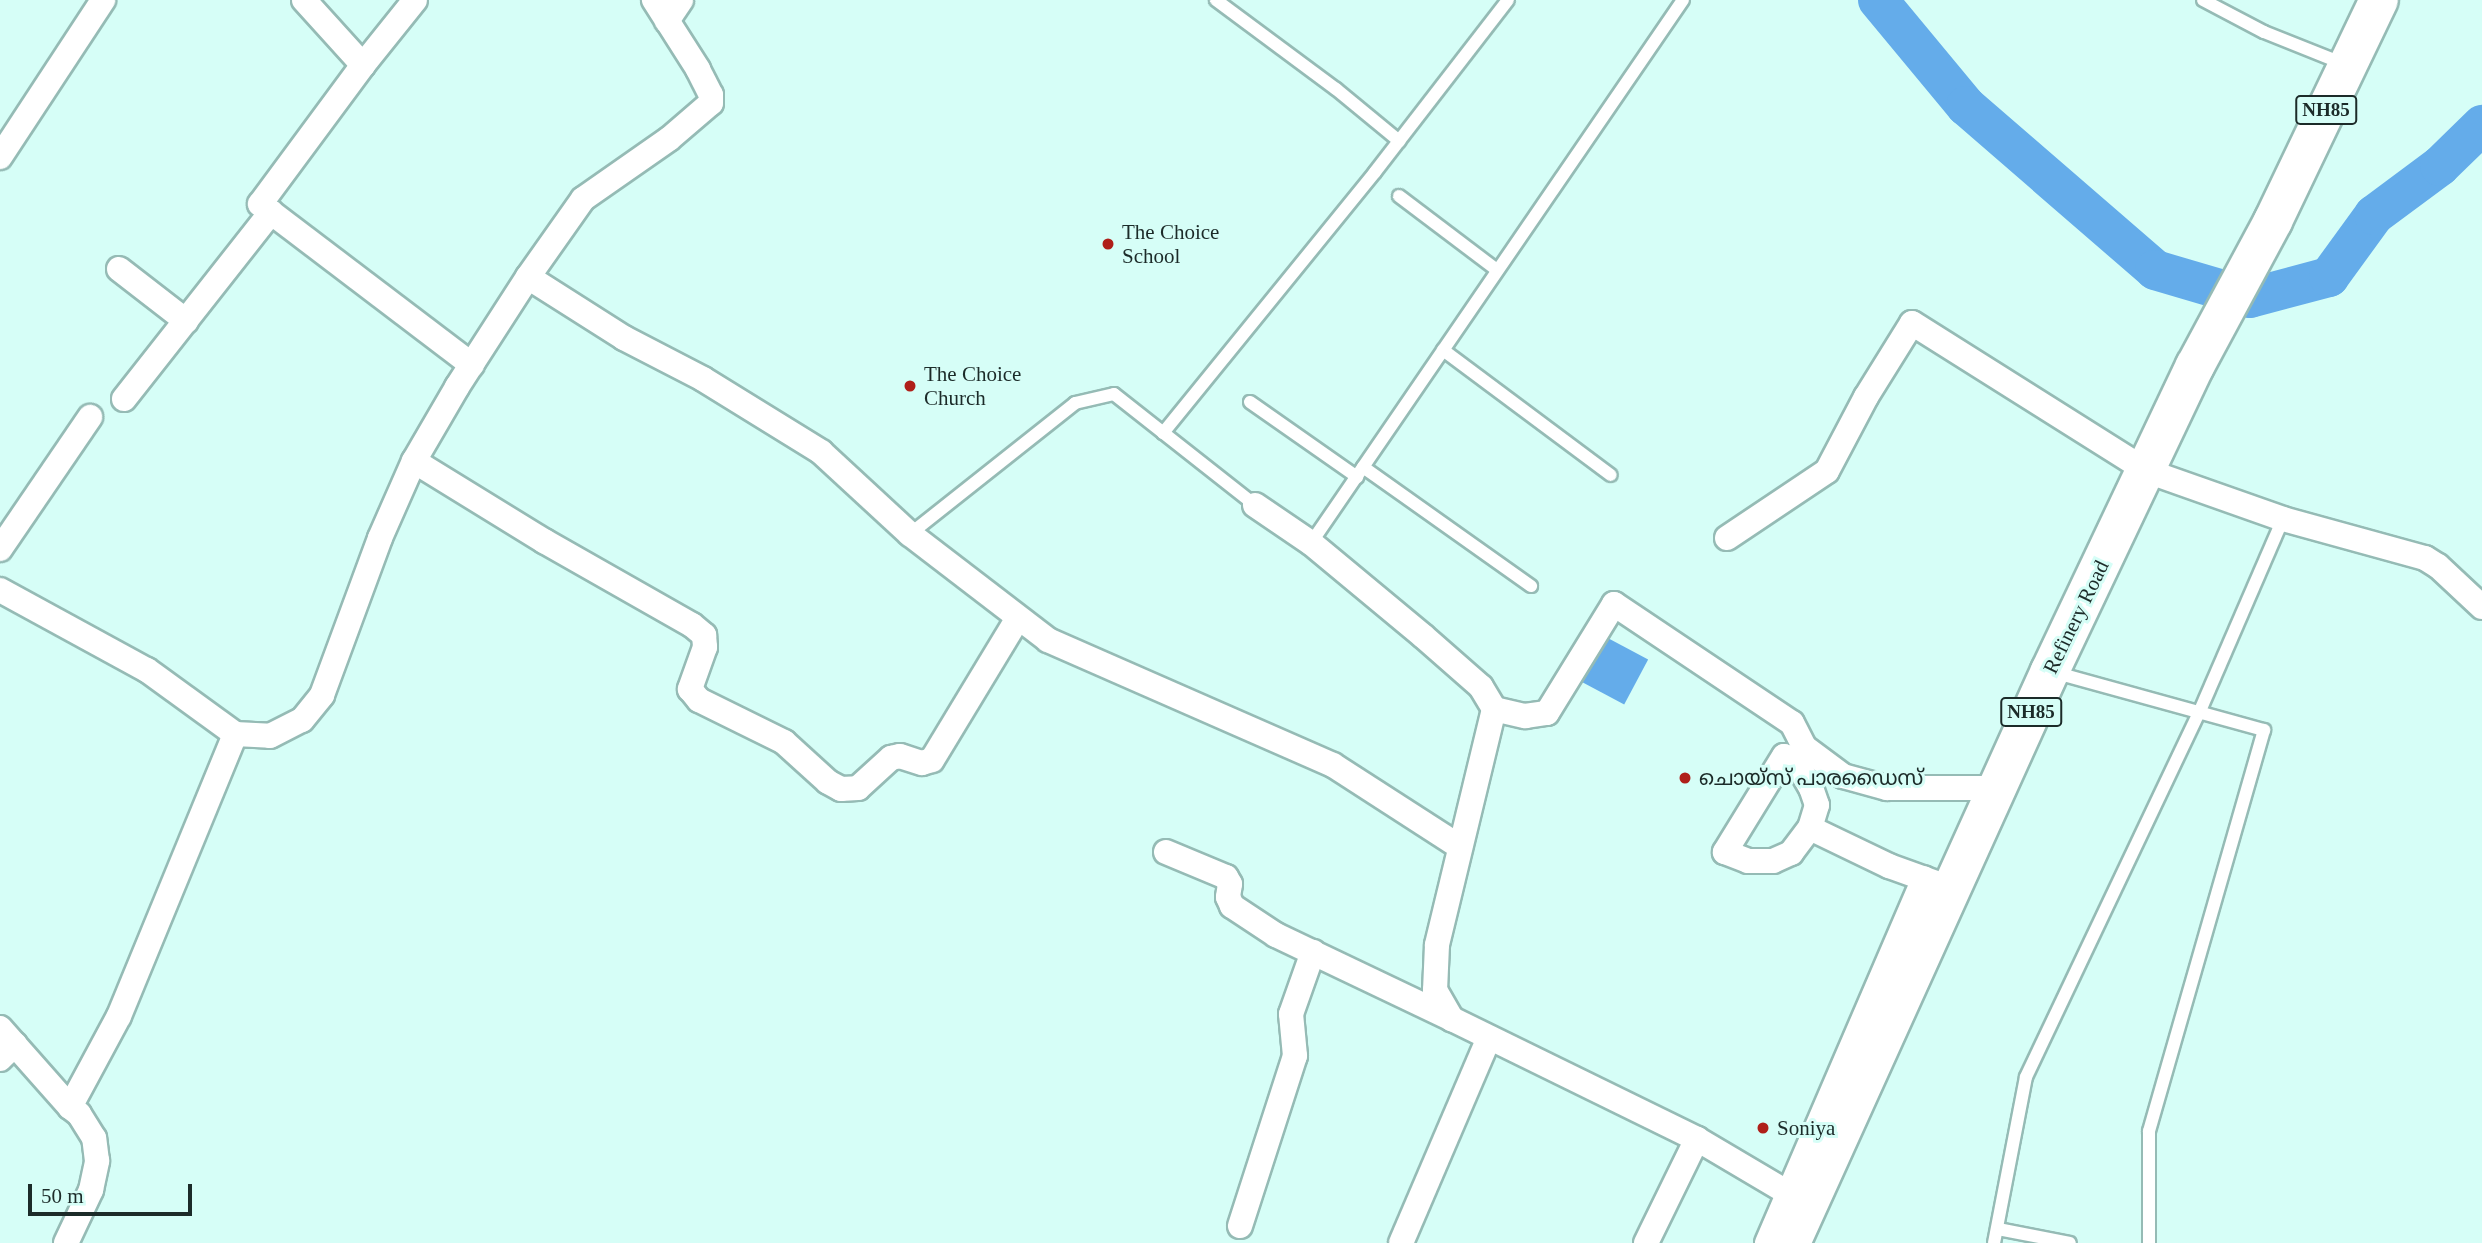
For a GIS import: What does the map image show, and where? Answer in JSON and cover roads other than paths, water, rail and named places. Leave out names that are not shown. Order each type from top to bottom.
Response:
[{"type":"highway","name":"Refinery Road","points":[[1791,1243],[1922,957],[1939,884],[1997,788],[2195,366],[2273,221],[2379,0]]},
{"type":"street","points":[[0,157],[103,0]]},
{"type":"street","points":[[304,0],[363,65]]},
{"type":"street","points":[[415,0],[260,204],[472,365]]},
{"type":"street","points":[[0,590],[147,670],[235,733],[270,736],[302,720],[322,695],[380,538],[414,461],[528,276],[583,199],[669,139],[711,103],[698,69],[654,0]]},
{"type":"street","points":[[667,21],[681,0]]},
{"type":"street","points":[[124,399],[271,212]]},
{"type":"street","points":[[119,270],[186,321]]},
{"type":"street","points":[[528,276],[624,338],[704,379],[811,445],[910,534],[1048,640],[1333,765],[1460,847]]},
{"type":"street","points":[[1727,538],[1827,471],[1866,397],[1912,323],[2150,463],[2283,519],[2425,558],[2482,607]]},
{"type":"street","points":[[0,549],[90,417]]},
{"type":"street","points":[[414,461],[544,541],[692,625],[704,635],[705,647],[690,689],[699,700],[784,742],[828,782],[841,789],[858,788],[891,758],[900,756],[922,763],[932,760],[1018,618]]},
{"type":"street","points":[[1255,505],[1311,543],[1481,687],[1494,709],[1437,945],[1435,990],[1452,1019]]},
{"type":"street","points":[[1494,709],[1525,716],[1547,713],[1614,604],[1792,723],[1804,747],[1853,780],[1887,789],[1997,788]]},
{"type":"street","points":[[70,1107],[119,1016],[235,733]]},
{"type":"street","points":[[1767,1243],[1939,884],[1889,866],[1810,828]]},
{"type":"street","points":[[1166,852],[1226,877],[1230,884],[1228,897],[1232,906],[1276,935],[1697,1139],[1790,1194]]},
{"type":"street","points":[[1240,1226],[1295,1056],[1292,1014],[1313,952]]},
{"type":"street","points":[[1401,1243],[1489,1038]]},
{"type":"street","points":[[5,1044],[79,1114],[94,1138],[97,1161],[91,1189],[66,1243]]},
{"type":"street","points":[[1646,1243],[1697,1139]]},
{"type":"lane","points":[[1216,0],[1314,72],[1399,141]]},
{"type":"lane","points":[[1163,433],[1399,141],[1508,0]]},
{"type":"lane","points":[[1311,543],[1683,0]]},
{"type":"lane","points":[[2203,0],[2264,32],[2348,65]]},
{"type":"lane","points":[[1399,196],[1497,270]]},
{"type":"lane","points":[[1443,350],[1611,475]]},
{"type":"lane","points":[[910,534],[1075,402],[1114,394],[1255,505]]},
{"type":"lane","points":[[1250,402],[1531,586]]},
{"type":"lane","points":[[1994,1243],[2026,1077],[2199,713],[2283,519]]},
{"type":"lane","points":[[2050,671],[2264,730],[2148,1131],[2149,1243]]},
{"type":"lane","points":[[1998,1229],[2070,1243]]},
{"type":"water","points":[[1604,636],[1648,659],[1624,705],[1580,681]]},
{"type":"waterway","points":[[1878,0],[1966,106],[2155,270],[2250,298],[2329,277],[2374,215],[2440,166],[2482,125]]},
{"type":"place","name":"The Choice School","points":[[1108,244]]},
{"type":"place","name":"The Choice Church","points":[[910,386]]},
{"type":"place","name":"ചൊയ്സ് പാരഡൈസ്","points":[[1685,778]]},
{"type":"place","name":"Soniya","points":[[1763,1128]]}]
